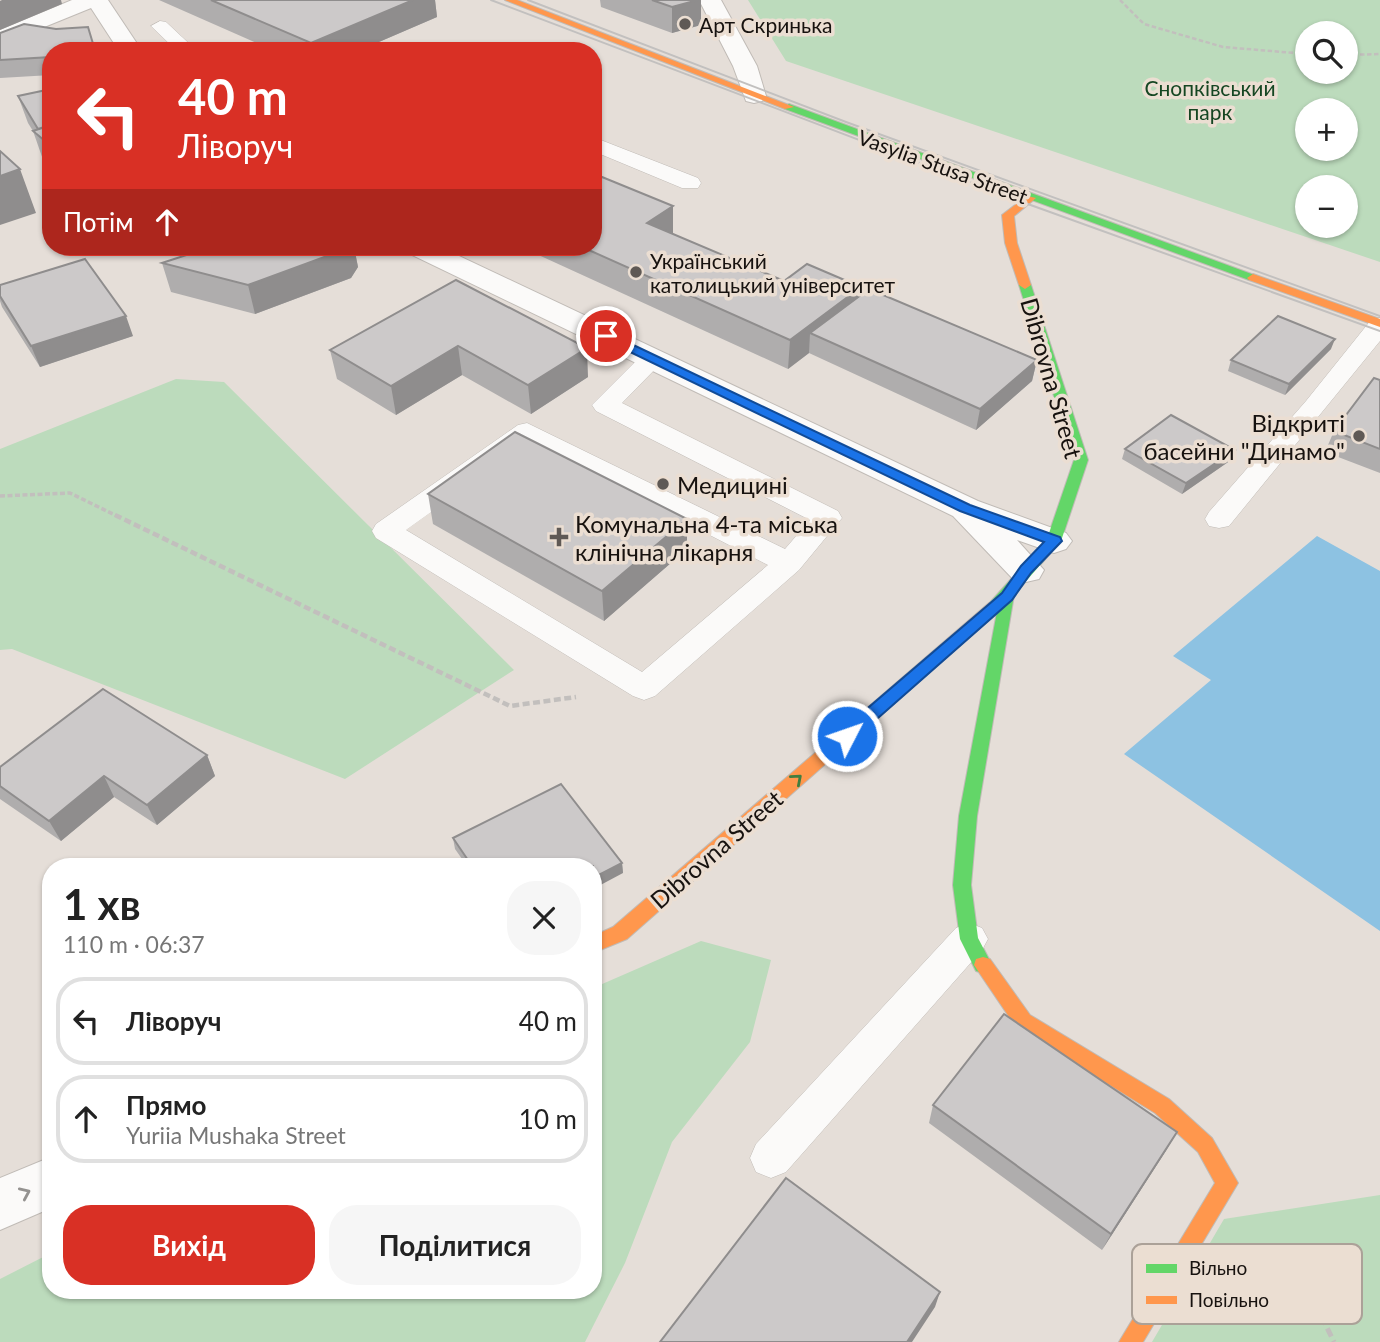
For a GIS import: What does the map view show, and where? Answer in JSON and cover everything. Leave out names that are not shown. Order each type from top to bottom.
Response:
[{"type":"street","points":[[0,38],[91,0]]},
{"type":"street","points":[[97,0],[125,42]]},
{"type":"street","name":"Vasylia Stusa Street","points":[[509,0],[754,96],[1380,324]]},
{"type":"street","points":[[710,0],[745,66],[754,96]]},
{"type":"street","name":"Dibrovna Street","points":[[602,941],[620,933],[1017,583],[1054,541],[1081,460],[1011,243],[1008,215],[1031,198]]},
{"type":"street","points":[[437,256],[965,508],[1054,541]]},
{"type":"street","points":[[965,508],[1017,583],[968,816],[962,885],[970,939],[987,973],[1023,1021],[1162,1106],[1205,1145],[1227,1183],[1190,1244]]},
{"type":"street","points":[[0,1204],[42,1186]]},
{"type":"street","points":[[1130,1342],[1141,1324]]},
{"type":"lane","points":[[160,26],[178,42]]},
{"type":"lane","points":[[602,147],[690,183]]},
{"type":"lane","points":[[1219,519],[1315,407],[1380,324]]},
{"type":"lane","points":[[653,358],[605,405],[828,518],[789,563],[644,688],[386,531],[527,431],[789,563]]},
{"type":"lane","points":[[771,1158],[970,939]]},
{"type":"path","points":[[1120,0],[1144,24],[1223,47],[1295,53]]},
{"type":"path","points":[[1358,55],[1380,54]]},
{"type":"path","points":[[0,496],[70,493],[510,706]]},
{"type":"path","points":[[1325,1324],[1334,1342]]},
{"type":"green space","name":"Снопківський парк","points":[[748,0],[1380,0],[1380,262],[1309,238],[1358,238],[1358,175],[1295,175],[1295,233],[786,61]]},
{"type":"green space","points":[[176,379],[224,382],[514,670],[345,779],[12,649],[0,650],[0,449]]},
{"type":"green space","points":[[701,941],[771,960],[750,1042],[672,1142],[625,1263],[585,1342],[0,1342],[0,1279],[42,1258],[42,1299],[602,1299],[602,984]]},
{"type":"green space","points":[[1380,1195],[1380,1342],[1152,1342],[1163,1324],[1362,1324],[1362,1244],[1209,1244],[1224,1219]]},
{"type":"water","points":[[1317,536],[1380,571],[1380,931],[1124,754],[1211,680],[1173,656]]},
{"type":"building","points":[[211,0],[413,0],[313,42]]},
{"type":"building","points":[[652,0],[698,0],[672,7]]},
{"type":"building","points":[[24,24],[56,29],[88,27],[92,42],[42,42],[42,58],[0,60],[0,33]]},
{"type":"building","points":[[42,91],[42,128],[38,129],[18,96]]},
{"type":"building","points":[[42,128],[42,138],[33,131]]},
{"type":"building","points":[[0,151],[20,169],[0,176]]},
{"type":"building","points":[[602,177],[673,206],[647,223],[784,281],[807,264],[861,287],[790,340],[602,256]]},
{"type":"building","points":[[183,256],[327,256],[248,285],[162,263]]},
{"type":"building","points":[[85,259],[126,316],[31,346],[0,296],[0,285]]},
{"type":"building","points":[[456,280],[587,348],[528,385],[458,346],[391,386],[330,350]]},
{"type":"building","points":[[869,289],[1037,360],[980,409],[810,333]]},
{"type":"building","points":[[1278,316],[1335,339],[1289,384],[1231,360]]},
{"type":"building","points":[[1374,378],[1380,380],[1380,449],[1334,431]]},
{"type":"building","points":[[1171,415],[1235,450],[1186,483],[1125,449]]},
{"type":"building","name":"Комунальна 4-та міська клінічна лікарня","points":[[515,432],[687,519],[602,591],[428,494]]},
{"type":"building","points":[[103,689],[207,755],[147,805],[104,776],[49,821],[0,786],[0,767]]},
{"type":"building","points":[[561,784],[622,863],[602,873],[602,858],[467,858],[453,838]]},
{"type":"building","points":[[1004,1014],[1177,1132],[1111,1234],[933,1105]]},
{"type":"building","points":[[786,1178],[940,1292],[907,1342],[660,1342]]},
{"type":"tram line","points":[[491,0],[601,42]]},
{"type":"tram line","points":[[528,0],[846,122],[1380,316]]},
{"type":"tram line","points":[[602,42],[1025,203],[1380,331]]},
{"type":"traffic: fast","points":[[789,107],[1253,278]]},
{"type":"traffic: fast","points":[[994,607],[1054,541],[1081,460],[1025,285]]},
{"type":"traffic: fast","points":[[983,965],[969,939],[962,885],[968,816],[1007,596]]},
{"type":"traffic: slow","points":[[509,0],[789,107]]},
{"type":"traffic: slow","points":[[1025,285],[1011,243],[1008,215],[1031,198]]},
{"type":"traffic: slow","points":[[1253,278],[1380,323]]},
{"type":"traffic: slow","points":[[602,941],[620,933],[994,607]]},
{"type":"traffic: slow","points":[[983,965],[1023,1021],[1162,1106],[1205,1145],[1227,1183],[1190,1244]]},
{"type":"traffic: slow","points":[[1130,1342],[1141,1324]]},
{"type":"place","name":"Арт Скринька","points":[[685,24]]},
{"type":"place","name":"Український католицький університет","points":[[636,272]]},
{"type":"place","name":"Відкриті басейни \"Динамо\"","points":[[1359,436]]},
{"type":"place","name":"Медицині","points":[[663,484]]},
{"type":"place","name":"Комунальна 4-та міська клінічна лікарня","points":[[559,537]]},
{"type":"route","points":[[606,336],[799,426],[965,508],[1054,541],[1026,570],[1007,596],[847,736]]}]
